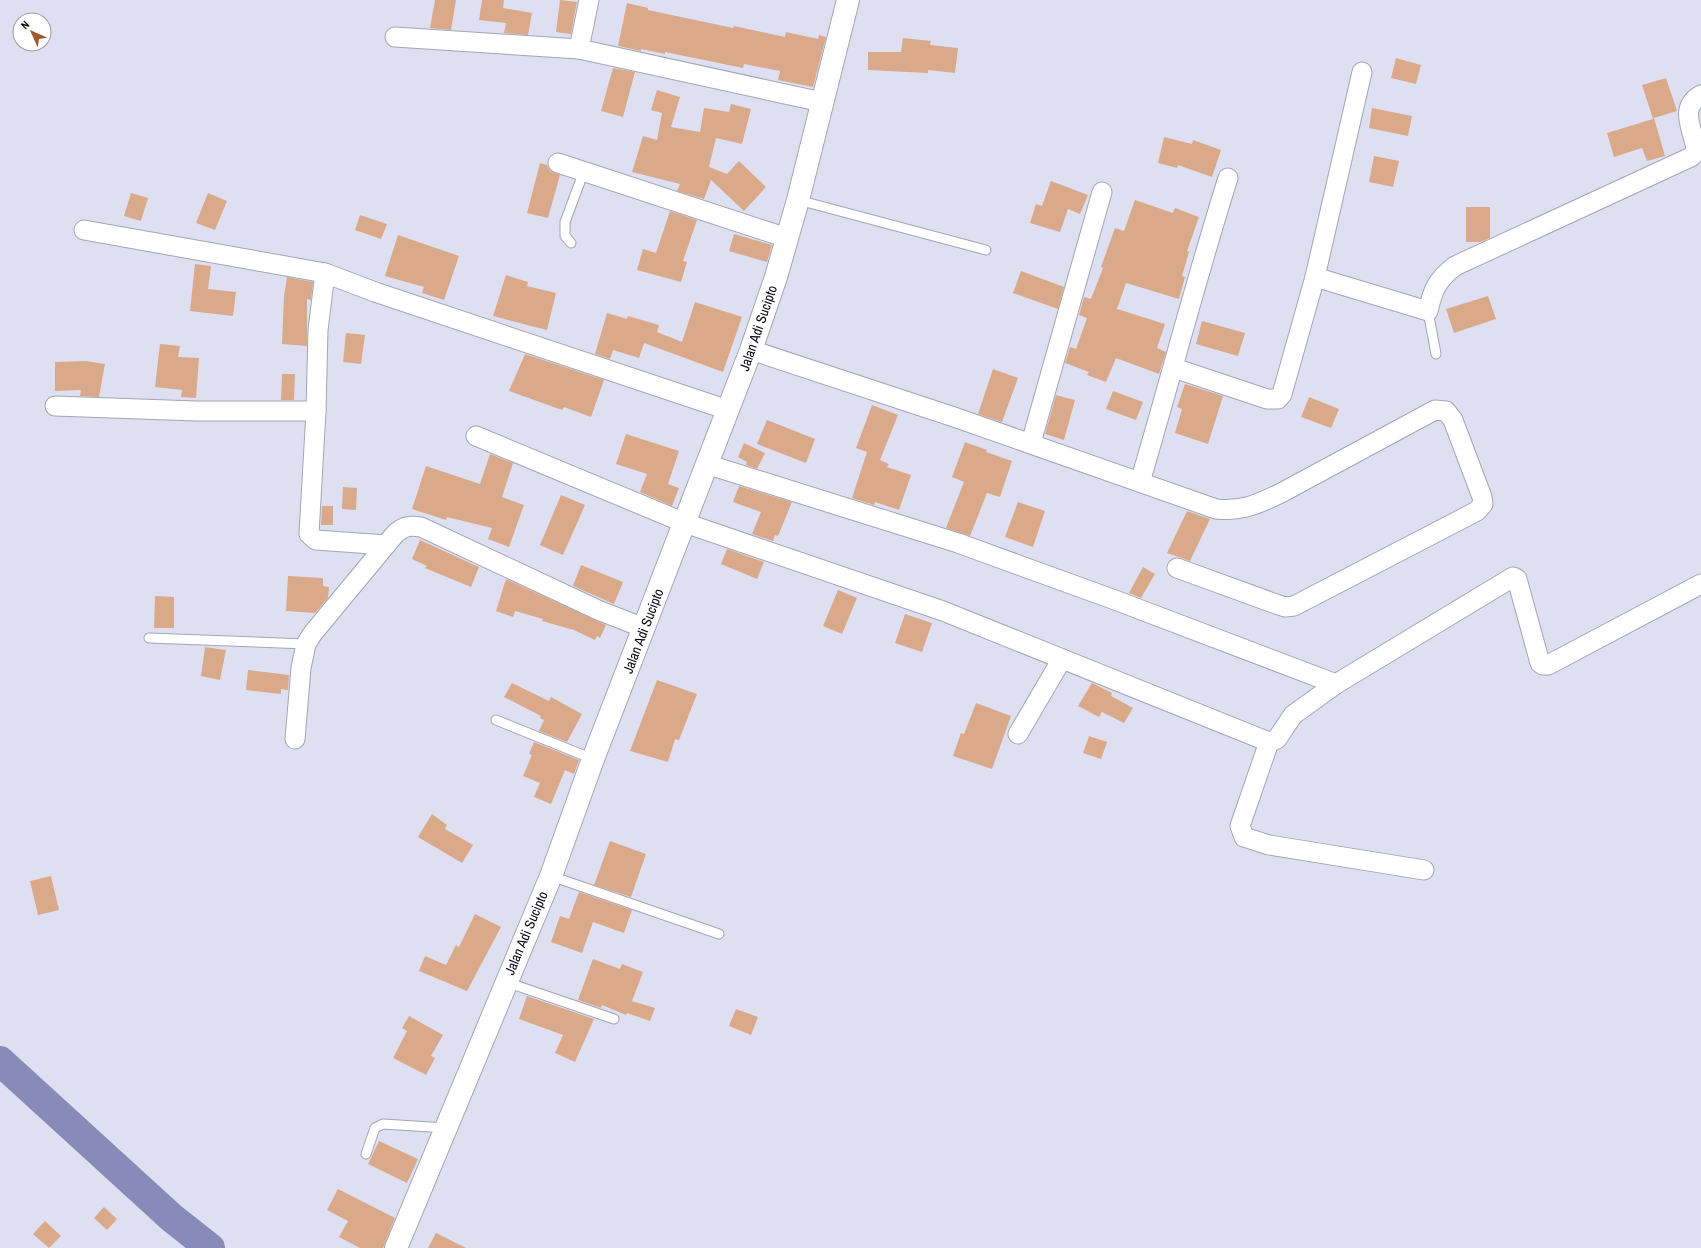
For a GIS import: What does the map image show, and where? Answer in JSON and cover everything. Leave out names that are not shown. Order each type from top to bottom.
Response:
[{"type":"street","points":[[580,49],[589,0]]},
{"type":"street","name":"Jalan Adi Sucipto","points":[[396,1248],[448,1128],[506,982],[551,876],[593,759],[751,350],[788,238],[848,0]]},
{"type":"street","points":[[395,38],[580,49],[822,102]]},
{"type":"street","points":[[1174,368],[1267,400],[1278,400],[1282,394],[1315,277],[1362,72]]},
{"type":"street","points":[[1315,277],[1428,311],[1434,288],[1438,281],[1455,266],[1677,164],[1698,159],[1687,110],[1690,103],[1701,95]]},
{"type":"street","points":[[558,163],[788,238]]},
{"type":"street","points":[[1140,482],[1174,368],[1200,266],[1228,178]]},
{"type":"street","points":[[1031,443],[1102,192]]},
{"type":"street","points":[[84,230],[325,273],[375,292],[728,410]]},
{"type":"street","points":[[325,273],[318,330],[316,410],[309,534],[316,540],[386,545]]},
{"type":"street","points":[[751,350],[1031,443],[1216,509],[1231,511],[1257,504],[1281,493],[1435,410],[1446,411],[1453,420],[1482,496],[1483,504],[1477,512],[1294,606],[1281,605],[1177,568]]},
{"type":"street","points":[[55,406],[196,411],[316,410]]},
{"type":"street","points":[[476,436],[685,522],[942,611],[1269,742],[1277,739],[1292,715],[1336,684],[1513,577],[1517,579],[1540,663],[1543,665],[1548,665],[1701,584]]},
{"type":"street","points":[[706,464],[958,543],[1115,600],[1336,684]]},
{"type":"street","points":[[295,739],[301,668],[306,644],[313,633],[386,545],[403,528],[411,525],[421,527],[598,610],[644,628]]},
{"type":"street","points":[[1018,734],[1062,660]]},
{"type":"street","points":[[1269,742],[1240,826],[1240,831],[1244,837],[1269,845],[1424,870]]},
{"type":"lane","points":[[571,243],[566,236],[565,222],[584,171]]},
{"type":"lane","points":[[798,200],[986,250]]},
{"type":"lane","points":[[1428,311],[1436,354]]},
{"type":"lane","points":[[149,638],[306,644]]},
{"type":"lane","points":[[496,720],[593,759]]},
{"type":"lane","points":[[551,876],[719,934]]},
{"type":"lane","points":[[506,982],[614,1019]]},
{"type":"lane","points":[[366,1154],[375,1128],[383,1124],[448,1128]]},
{"type":"building","points":[[435,0],[456,0],[451,30],[430,28]]},
{"type":"building","points":[[482,0],[504,0],[503,8],[532,13],[528,35],[504,33],[506,23],[479,20]]},
{"type":"building","points":[[560,0],[577,2],[571,34],[556,32]]},
{"type":"building","points":[[627,3],[648,8],[648,10],[733,28],[734,26],[785,37],[786,32],[818,39],[819,35],[826,37],[813,87],[778,80],[780,71],[744,64],[743,68],[665,52],[665,54],[641,49],[641,51],[618,46]]},
{"type":"building","points":[[903,38],[931,41],[930,45],[958,48],[955,73],[928,70],[928,73],[868,70],[868,52],[901,52]]},
{"type":"building","points":[[1396,58],[1421,65],[1416,84],[1391,78]]},
{"type":"building","points":[[613,68],[635,72],[623,117],[601,111]]},
{"type":"building","points":[[1666,78],[1677,111],[1654,118],[1665,156],[1647,161],[1642,148],[1614,157],[1607,133],[1653,119],[1642,85]]},
{"type":"building","points":[[657,90],[680,97],[671,127],[700,132],[704,108],[729,112],[731,104],[751,109],[742,144],[716,138],[709,167],[727,174],[739,161],[766,187],[744,211],[711,180],[704,199],[677,191],[680,184],[632,172],[643,136],[657,140],[662,113],[651,110]]},
{"type":"building","points":[[1372,108],[1412,116],[1408,136],[1369,128]]},
{"type":"building","points":[[1164,137],[1192,144],[1193,140],[1221,150],[1212,177],[1178,165],[1177,168],[1158,163]]},
{"type":"building","points":[[1374,156],[1399,161],[1393,187],[1369,182]]},
{"type":"building","points":[[540,163],[547,165],[550,171],[560,175],[548,218],[527,213]]},
{"type":"building","points":[[1051,181],[1088,195],[1080,214],[1068,209],[1060,232],[1030,223],[1036,204],[1042,206]]},
{"type":"building","points":[[131,193],[148,198],[141,221],[124,216]]},
{"type":"building","points":[[208,193],[227,201],[215,230],[196,223]]},
{"type":"building","points":[[1135,200],[1173,213],[1175,208],[1199,217],[1187,251],[1189,252],[1182,276],[1185,277],[1179,299],[1126,283],[1117,309],[1165,324],[1157,348],[1166,352],[1159,374],[1116,358],[1106,382],[1087,375],[1089,372],[1065,363],[1070,347],[1076,349],[1087,318],[1079,315],[1084,297],[1091,299],[1103,268],[1101,267],[1115,228],[1124,231]]},
{"type":"building","points":[[1466,207],[1490,207],[1490,238],[1480,242],[1466,242]]},
{"type":"building","points":[[670,211],[697,220],[683,261],[687,262],[681,282],[637,270],[643,249],[656,253]]},
{"type":"building","points":[[360,215],[387,224],[381,239],[355,230]]},
{"type":"building","points":[[734,234],[772,245],[767,262],[729,251]]},
{"type":"building","points":[[398,235],[459,256],[444,300],[422,293],[424,287],[385,276]]},
{"type":"building","points":[[195,264],[211,266],[208,289],[236,292],[233,316],[190,311]]},
{"type":"building","points":[[1021,271],[1064,287],[1058,309],[1013,293]]},
{"type":"building","points":[[506,275],[528,282],[527,286],[556,293],[547,330],[493,316]]},
{"type":"building","points":[[287,277],[313,282],[311,300],[307,299],[307,346],[282,344],[284,296]]},
{"type":"building","points":[[1488,296],[1496,319],[1454,333],[1446,309]]},
{"type":"building","points":[[695,302],[742,317],[723,372],[644,343],[639,358],[613,350],[610,359],[595,354],[607,313],[627,319],[628,316],[659,325],[657,332],[682,342]]},
{"type":"building","points":[[1202,321],[1245,333],[1238,356],[1196,344]]},
{"type":"building","points":[[346,333],[365,335],[361,364],[343,362]]},
{"type":"building","points":[[160,344],[180,346],[178,357],[199,358],[196,398],[181,397],[182,390],[155,387]]},
{"type":"building","points":[[525,354],[604,380],[591,417],[564,407],[562,410],[509,391]]},
{"type":"building","points":[[86,361],[105,364],[99,397],[80,396],[81,390],[55,391],[55,362]]},
{"type":"building","points":[[993,369],[1018,378],[1002,422],[978,414]]},
{"type":"building","points":[[282,374],[295,374],[294,400],[281,400]]},
{"type":"building","points":[[1185,384],[1223,396],[1208,444],[1175,433],[1182,409],[1177,407]]},
{"type":"building","points":[[1113,391],[1143,402],[1136,420],[1106,409]]},
{"type":"building","points":[[1056,395],[1075,400],[1064,440],[1045,434]]},
{"type":"building","points":[[1309,397],[1339,409],[1331,428],[1301,417]]},
{"type":"building","points":[[872,405],[898,415],[880,460],[889,464],[887,467],[911,475],[899,510],[875,502],[874,505],[852,498],[867,452],[856,448]]},
{"type":"building","points":[[767,420],[815,439],[806,463],[757,444]]},
{"type":"building","points":[[626,434],[679,451],[668,484],[679,488],[672,506],[640,492],[647,474],[616,464]]},
{"type":"building","points":[[965,442],[987,450],[986,452],[1012,461],[1000,497],[987,493],[970,536],[946,528],[964,482],[952,477]]},
{"type":"building","points":[[744,443],[765,453],[757,469],[746,465],[747,462],[738,457]]},
{"type":"building","points":[[490,454],[513,463],[502,497],[524,505],[509,547],[488,539],[492,528],[447,517],[446,520],[412,509],[426,466],[480,484]]},
{"type":"building","points":[[739,486],[792,502],[778,536],[775,535],[773,541],[752,534],[761,512],[733,502]]},
{"type":"building","points":[[343,487],[357,488],[356,510],[342,509]]},
{"type":"building","points":[[561,495],[585,505],[563,555],[540,545]]},
{"type":"building","points":[[1018,502],[1045,511],[1033,547],[1005,537]]},
{"type":"building","points":[[322,506],[333,506],[333,525],[321,525]]},
{"type":"building","points":[[1187,511],[1210,519],[1190,561],[1167,553]]},
{"type":"building","points":[[420,540],[479,567],[471,587],[425,568],[427,566],[412,559]]},
{"type":"building","points":[[727,549],[764,562],[757,579],[721,564]]},
{"type":"building","points":[[581,565],[623,582],[614,604],[573,586]]},
{"type":"building","points":[[1143,567],[1155,574],[1141,598],[1129,593]]},
{"type":"building","points":[[288,576],[323,578],[323,586],[329,587],[328,598],[315,613],[286,611]]},
{"type":"building","points":[[506,579],[606,625],[600,638],[597,636],[595,640],[574,630],[542,621],[543,619],[515,611],[513,617],[496,611]]},
{"type":"building","points":[[838,590],[857,598],[842,634],[823,626]]},
{"type":"building","points":[[155,596],[174,597],[174,628],[154,628]]},
{"type":"building","points":[[905,614],[932,623],[922,652],[895,643]]},
{"type":"building","points":[[205,647],[226,650],[220,680],[201,676]]},
{"type":"building","points":[[248,670],[289,675],[288,690],[281,689],[281,694],[246,690]]},
{"type":"building","points":[[657,680],[697,694],[679,740],[675,739],[668,762],[630,751]]},
{"type":"building","points":[[512,683],[549,701],[551,697],[582,714],[567,742],[539,731],[544,720],[540,718],[541,716],[504,697]]},
{"type":"building","points":[[1092,683],[1112,693],[1111,696],[1133,708],[1124,723],[1102,712],[1099,717],[1078,706]]},
{"type":"building","points":[[976,703],[1011,716],[992,769],[953,756],[961,733],[964,734]]},
{"type":"building","points":[[1089,736],[1107,742],[1101,759],[1083,753]]},
{"type":"building","points":[[534,742],[579,760],[574,774],[565,770],[551,804],[534,797],[540,783],[523,776],[532,755],[529,754]]},
{"type":"building","points":[[432,814],[447,825],[445,829],[473,845],[462,863],[418,837]]},
{"type":"building","points":[[610,841],[646,854],[631,897],[594,885]]},
{"type":"building","points":[[51,876],[59,910],[38,915],[30,881]]},
{"type":"building","points":[[579,892],[632,910],[624,933],[593,922],[582,953],[551,942],[560,916],[569,919]]},
{"type":"building","points":[[475,914],[501,927],[467,991],[419,971],[425,956],[446,965],[456,945],[459,947]]},
{"type":"building","points":[[593,959],[620,969],[622,964],[643,972],[632,1001],[655,1008],[650,1021],[627,1013],[626,1015],[602,1005],[601,1008],[578,1000]]},
{"type":"building","points":[[527,996],[594,1019],[575,1062],[555,1053],[563,1035],[519,1019]]},
{"type":"building","points":[[736,1009],[758,1017],[751,1035],[729,1026]]},
{"type":"building","points":[[409,1016],[443,1035],[431,1056],[435,1058],[426,1075],[393,1058],[407,1031],[402,1028]]},
{"type":"building","points":[[379,1141],[418,1159],[407,1183],[368,1164]]},
{"type":"building","points":[[338,1189],[395,1218],[383,1248],[360,1248],[339,1237],[348,1221],[327,1210]]},
{"type":"building","points":[[104,1207],[117,1219],[107,1230],[94,1218]]},
{"type":"building","points":[[45,1221],[61,1236],[49,1248],[33,1234]]},
{"type":"building","points":[[436,1233],[466,1248],[428,1248]]},
{"type":"waterway","points":[[0,1061],[172,1218],[210,1248]]}]
